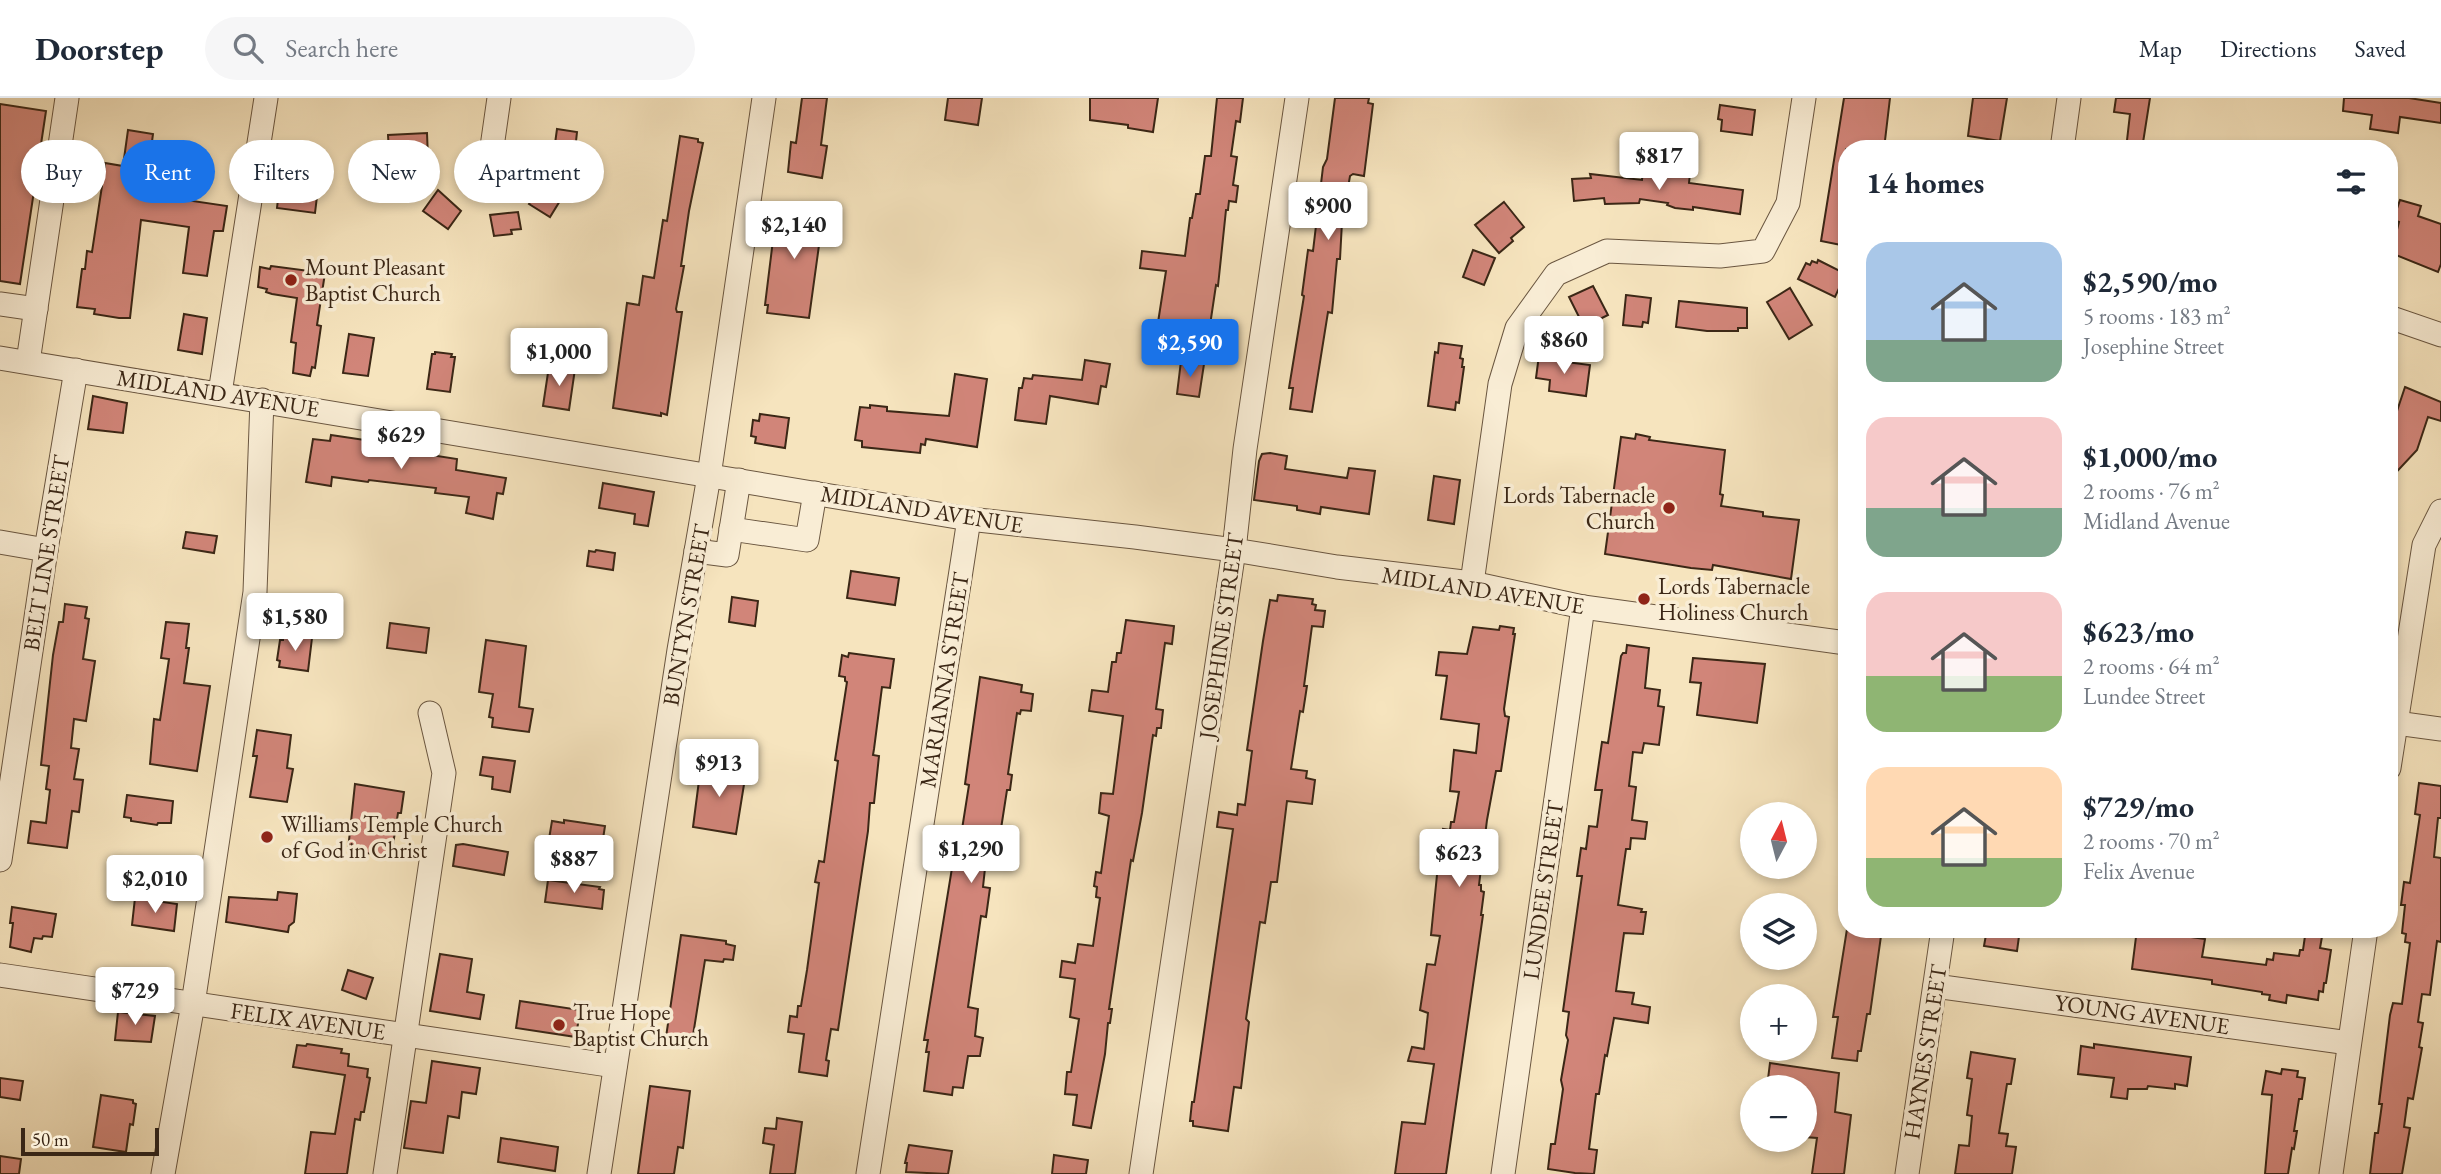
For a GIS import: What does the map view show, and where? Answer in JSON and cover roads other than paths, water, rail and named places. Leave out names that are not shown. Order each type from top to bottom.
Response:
[{"type":"street","points":[[28,362],[67,98]]},
{"type":"street","points":[[220,393],[266,98]]},
{"type":"street","points":[[493,140],[499,98]]},
{"type":"street","name":"BUNTYN STREET","points":[[599,1174],[679,650],[709,475],[764,98]]},
{"type":"street","name":"JOSEPHINE STREET","points":[[1141,1174],[1234,550],[1245,449],[1297,98]]},
{"type":"street","points":[[1472,583],[1500,384],[1517,328],[1556,274],[1607,251],[1720,256],[1763,251],[1788,203],[1804,98]]},
{"type":"street","points":[[2063,140],[2069,98]]},
{"type":"street","points":[[0,304],[36,309]]},
{"type":"street","points":[[2398,320],[2441,335]]},
{"type":"street","name":"MIDLAND AVENUE","points":[[0,358],[969,519],[1234,550],[1337,567],[1472,583],[1583,607],[1838,642]]},
{"type":"street","name":"BELT LINE STREET","points":[[0,860],[7,765],[76,370]]},
{"type":"street","points":[[163,1174],[193,1004],[255,592],[262,400]]},
{"type":"street","points":[[696,551],[727,555],[739,480]]},
{"type":"street","points":[[731,529],[807,541],[814,493]]},
{"type":"street","points":[[2398,689],[2424,545],[2441,512]]},
{"type":"street","name":"MARIANNA STREET","points":[[868,1174],[969,519]]},
{"type":"street","points":[[0,542],[46,550]]},
{"type":"street","name":"LUNDEE STREET","points":[[1503,1174],[1583,607]]},
{"type":"street","points":[[385,1174],[444,773],[430,713]]},
{"type":"street","points":[[2398,723],[2441,729]]},
{"type":"street","name":"HAYNES STREET","points":[[1907,1174],[1942,938]]},
{"type":"street","points":[[2331,1174],[2365,938]]},
{"type":"street","name":"FELIX AVENUE","points":[[0,975],[615,1066]]},
{"type":"street","name":"YOUNG AVENUE","points":[[1935,985],[2349,1043]]},
{"type":"place","name":"Mount Pleasant Baptist Church","points":[[291,280]]},
{"type":"place","name":"Lords Tabernacle Church","points":[[1669,508]]},
{"type":"place","name":"Lords Tabernacle Holiness Church","points":[[1644,599]]},
{"type":"place","name":"Williams Temple Church of God in Christ","points":[[267,837]]},
{"type":"place","name":"True Hope Baptist Church","points":[[559,1025]]}]
